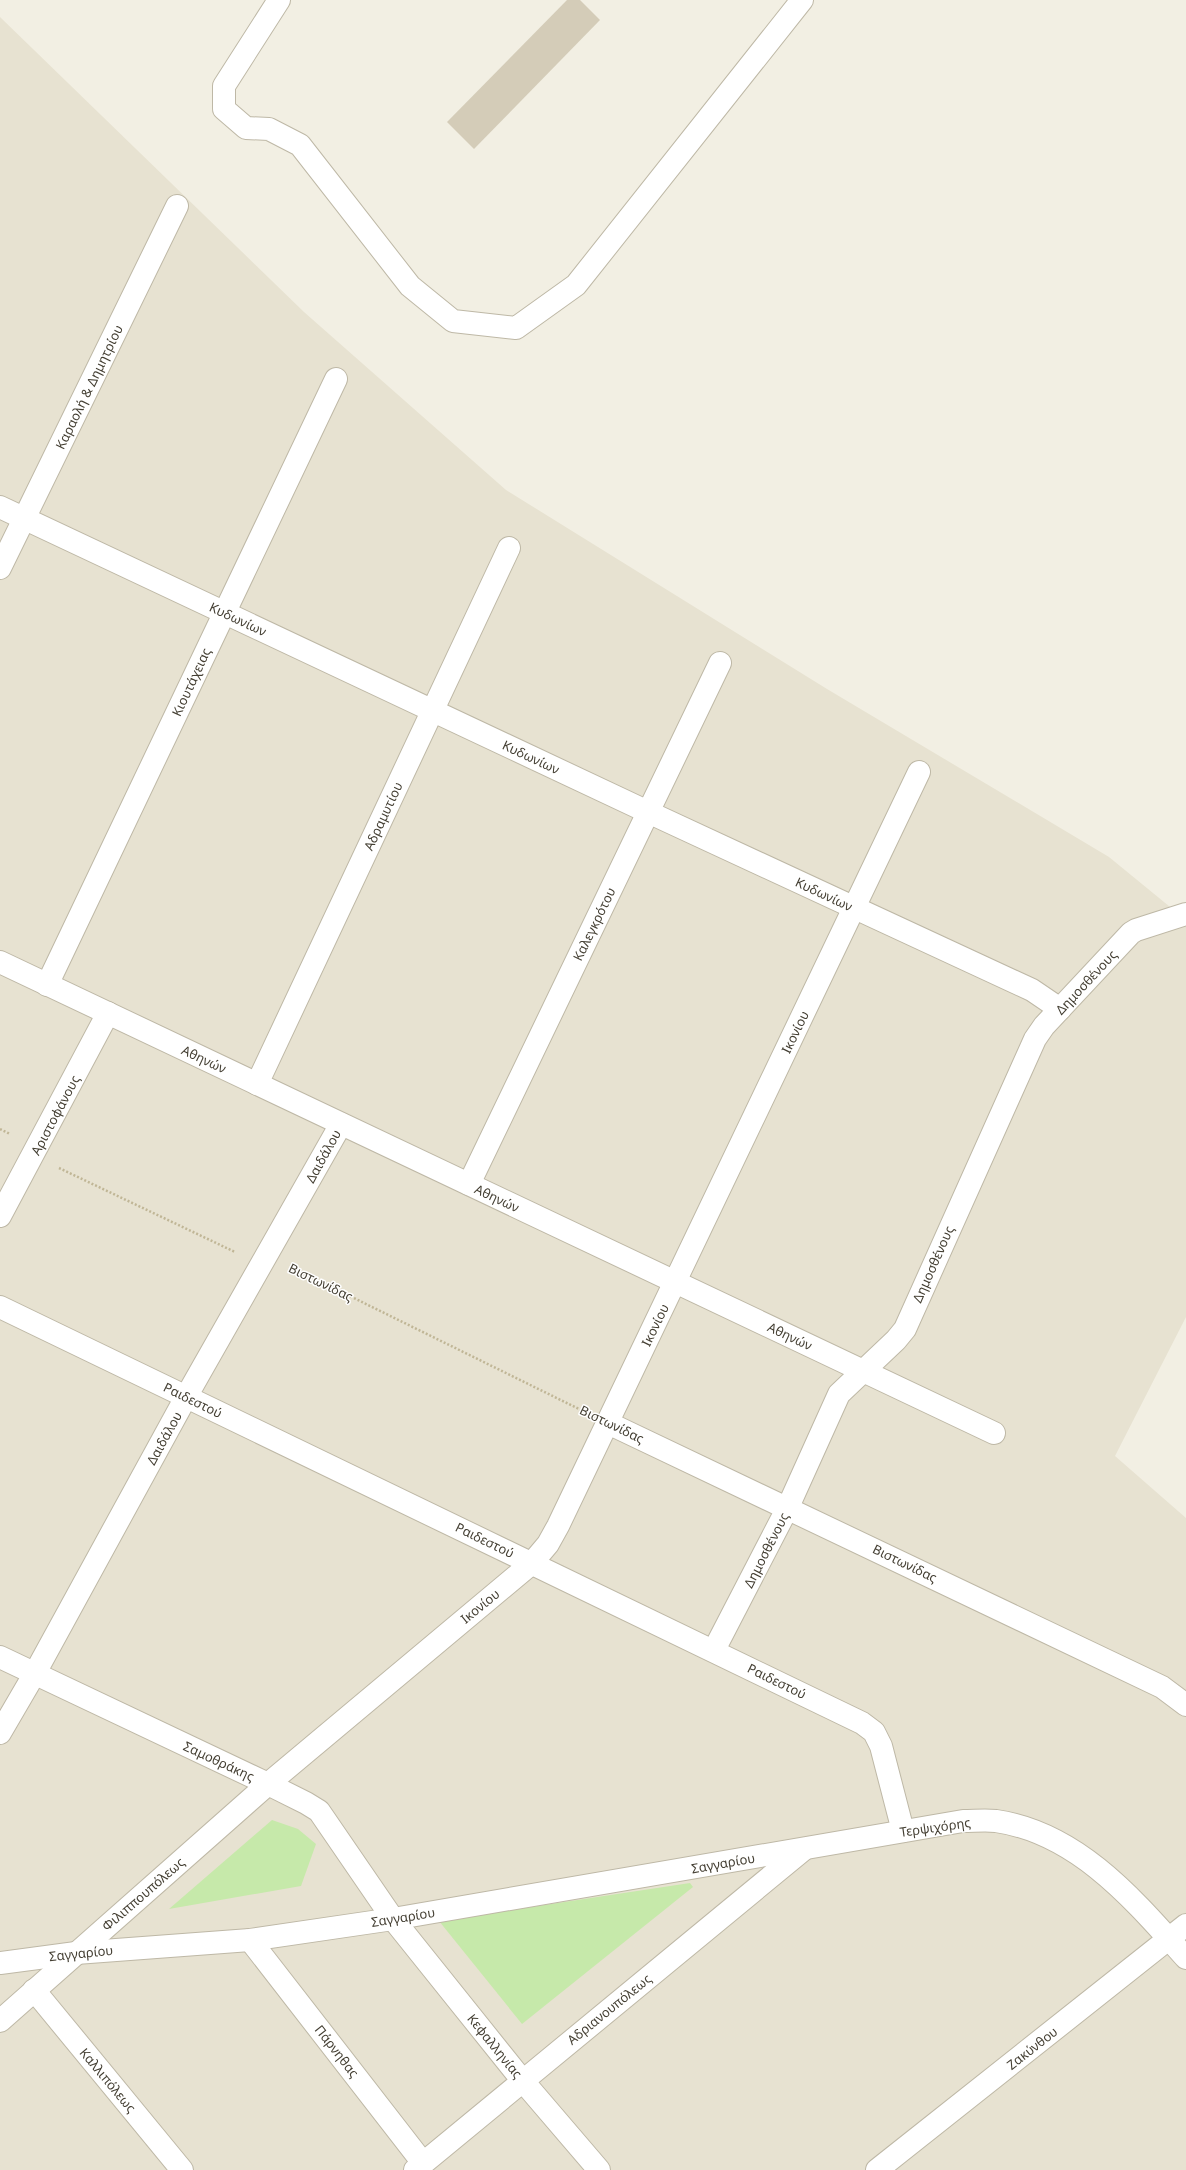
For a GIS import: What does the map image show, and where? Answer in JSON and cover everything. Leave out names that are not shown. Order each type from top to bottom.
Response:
[{"type":"street","points":[[279,0],[224,86],[224,109],[246,128],[268,129],[300,145],[410,286],[453,321],[516,328],[576,285],[802,0]]},
{"type":"street","name":"Καραολή & Δημητρίου","points":[[0,568],[177,206]]},
{"type":"street","name":"Κιουτάχειας","points":[[47,985],[336,379]]},
{"type":"street","name":"Κυδωνίων","points":[[0,507],[648,812],[1032,990],[1060,1010]]},
{"type":"street","name":"Αδραμυτίου","points":[[257,1084],[509,548]]},
{"type":"street","name":"Καλεγκρότου","points":[[469,1184],[720,663]]},
{"type":"street","name":"Ικονίου","points":[[268,1784],[532,1563],[553,1536],[919,772]]},
{"type":"street","name":"Δημοσθένους","points":[[714,1650],[788,1507],[840,1394],[862,1371],[896,1340],[905,1329],[1029,1049],[1044,1026],[1131,933],[1136,930],[1186,914]]},
{"type":"street","name":"Αθηνών","points":[[0,962],[994,1433]]},
{"type":"street","name":"Αριστοφάνους","points":[[0,1216],[36,1151],[108,1013]]},
{"type":"street","name":"Δαιδάλου","points":[[0,1733],[35,1673],[186,1397],[341,1124]]},
{"type":"street","name":"Ραιδεστού","points":[[0,1307],[842,1712],[869,1728],[881,1746],[903,1831]]},
{"type":"street","name":"Βιστωνίδας","points":[[608,1423],[788,1507],[1162,1687],[1186,1705]]},
{"type":"street","name":"Σαμοθράκης","points":[[0,1657],[306,1803],[325,1818],[393,1919]]},
{"type":"street","name":"Φιλιππουπόλεως","points":[[0,2021],[268,1784]]},
{"type":"street","name":"Τερψιχόρης","points":[[804,1849],[963,1821],[996,1821],[1030,1830],[1067,1846],[1103,1872],[1186,1958]]},
{"type":"street","name":"Σαγγαρίου","points":[[0,1963],[76,1953],[250,1940],[393,1919],[804,1849]]},
{"type":"street","name":"Αδριανουπόλεως","points":[[419,2166],[804,1849]]},
{"type":"street","name":"Κεφαλληνίας","points":[[393,1919],[522,2080],[599,2170]]},
{"type":"street","name":"Ζακύνθου","points":[[877,2170],[1186,1925]]},
{"type":"street","name":"Πάρνηθας","points":[[250,1940],[419,2166]]},
{"type":"street","name":"Καλλιπόλεως","points":[[34,1990],[182,2170]]},
{"type":"path","name":"Βιστωνίδας","points":[[36,1151],[64,1171],[237,1253],[286,1265],[608,1423]]},
{"type":"shaded area","points":[[0,17],[304,312],[506,490],[827,689],[1109,857],[1186,920],[1186,1317],[1115,1456],[1186,1518],[1186,2170],[0,2170]]},
{"type":"green space","points":[[272,1820],[298,1829],[316,1844],[301,1886],[169,1909]]},
{"type":"green space","points":[[690,1883],[693,1887],[522,2024],[439,1921]]},
{"type":"building","points":[[567,0],[580,0],[600,20],[474,149],[447,122]]}]
